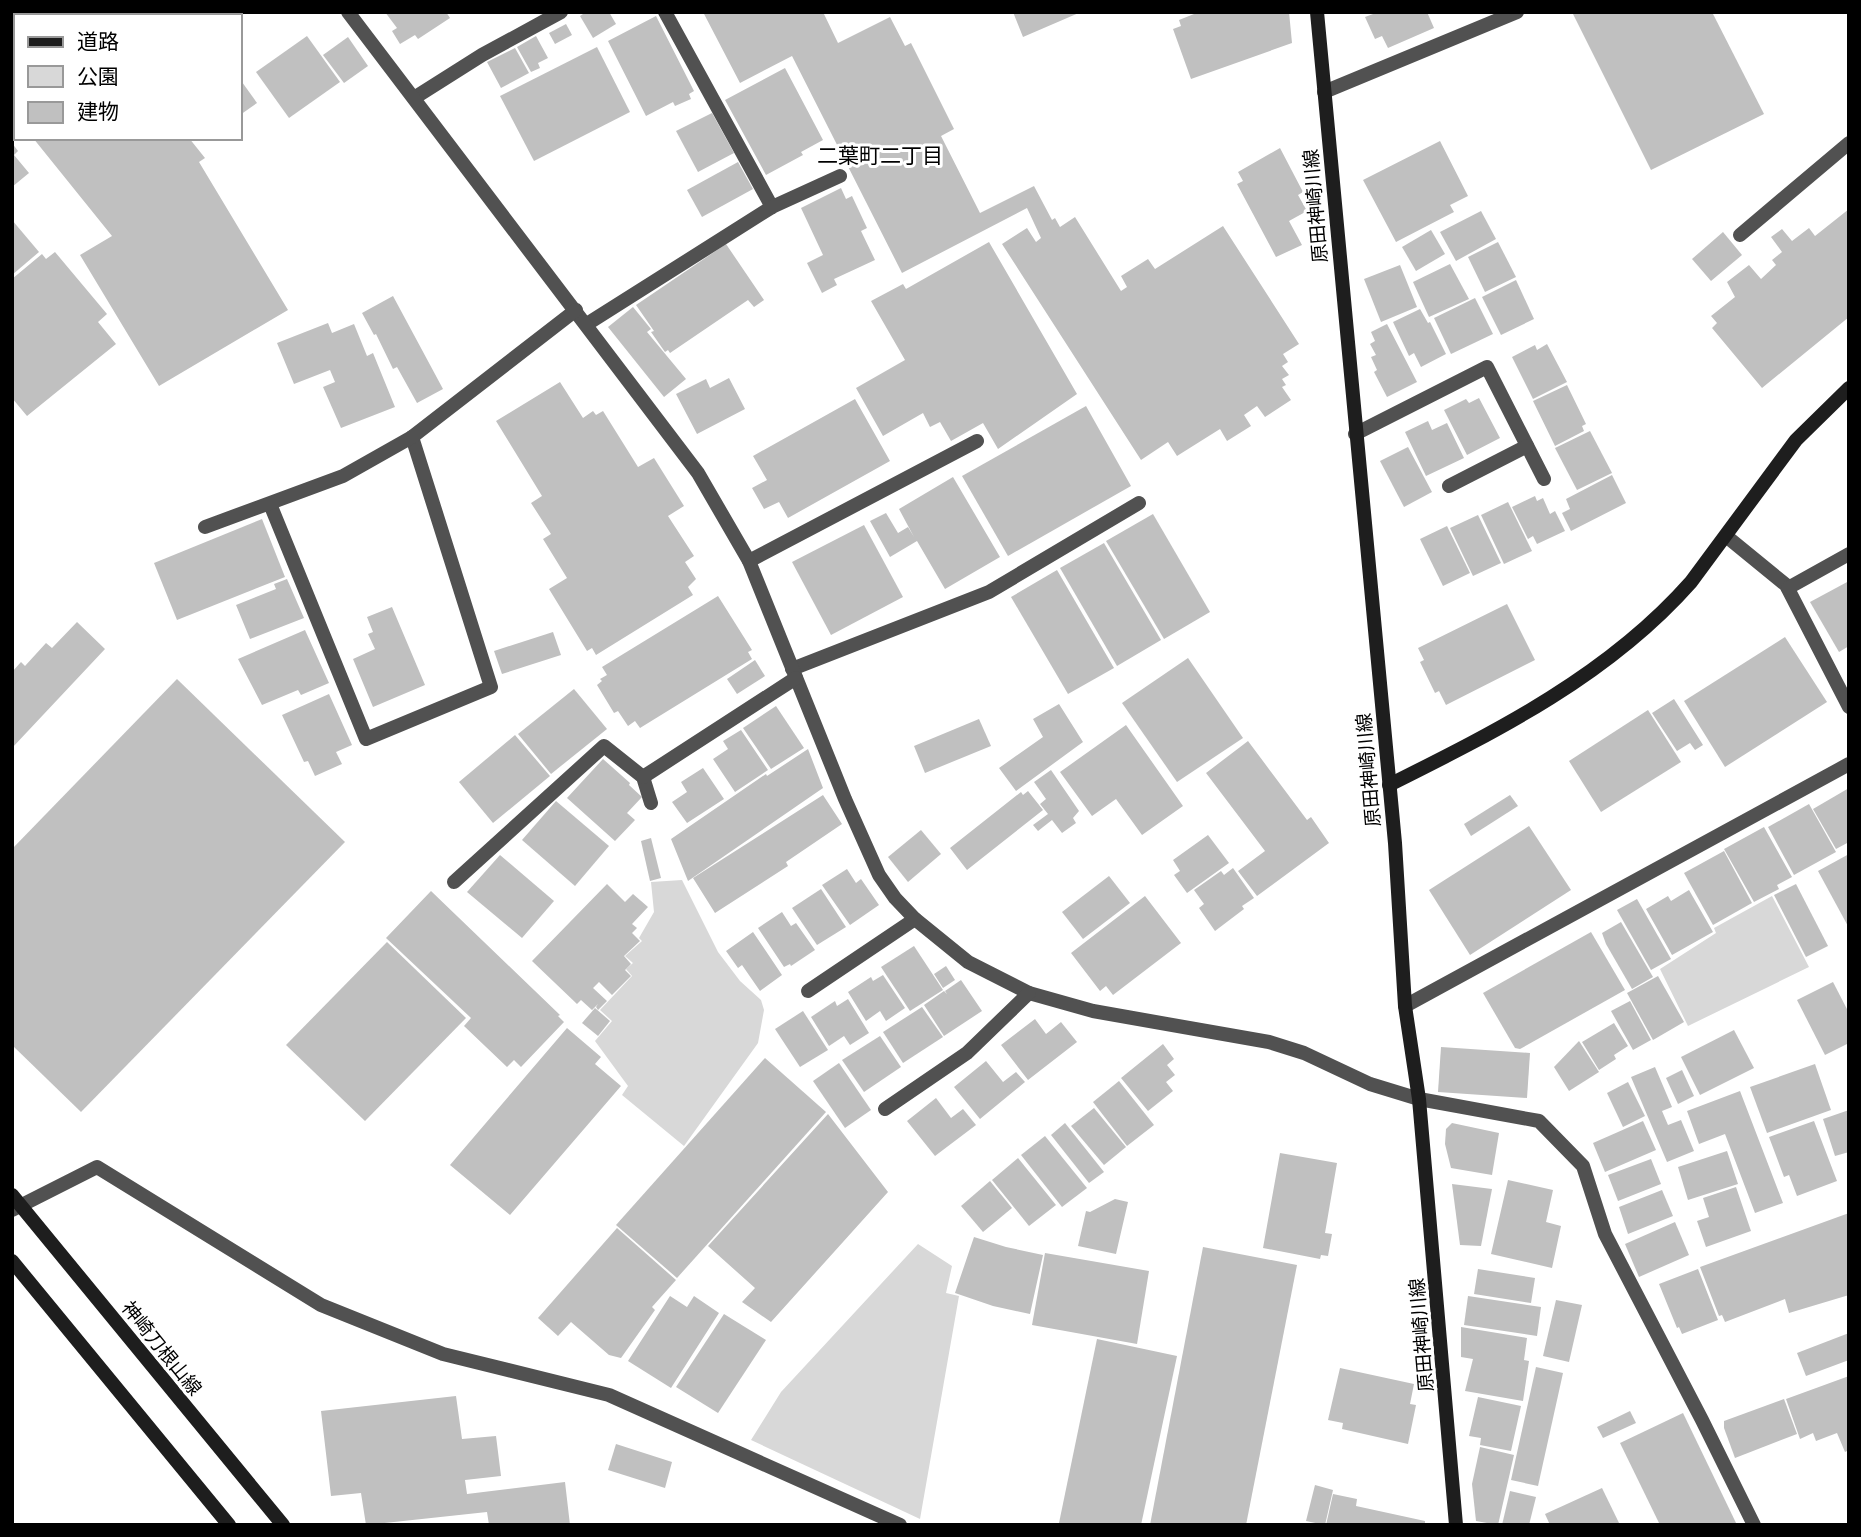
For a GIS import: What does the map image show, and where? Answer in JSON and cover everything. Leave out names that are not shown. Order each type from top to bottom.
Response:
[{"type":"street","points":[[348,12],[698,473],[749,561],[879,874],[895,898],[915,919],[968,962],[1029,993],[1093,1011],[1269,1042],[1304,1053],[1370,1084],[1419,1099],[1539,1121],[1583,1166],[1605,1234],[1754,1525]]},
{"type":"street","points":[[414,98],[482,55],[561,12]]},
{"type":"street","points":[[665,12],[772,207]]},
{"type":"street","name":"原田神崎川線","points":[[1317,12],[1389,785],[1405,1006],[1419,1099],[1456,1525]]},
{"type":"street","points":[[1324,92],[1517,12]]},
{"type":"street","points":[[1740,235],[1849,143]]},
{"type":"street","points":[[587,324],[772,207],[840,176]]},
{"type":"street","points":[[205,527],[343,476],[411,437],[576,310]]},
{"type":"street","points":[[1355,434],[1487,368],[1544,478]]},
{"type":"street","points":[[1389,785],[1442,759],[1547,700],[1607,662],[1672,604],[1796,440],[1849,388]]},
{"type":"street","points":[[270,504],[366,739],[491,687],[411,437]]},
{"type":"street","points":[[749,561],[977,441]]},
{"type":"street","points":[[1449,486],[1527,446]]},
{"type":"street","points":[[643,777],[794,674],[989,592],[1139,503]]},
{"type":"street","points":[[1726,536],[1788,588],[1849,707]]},
{"type":"street","points":[[1788,588],[1849,554]]},
{"type":"street","points":[[454,882],[604,746],[643,777],[651,803]]},
{"type":"street","points":[[1405,1006],[1849,764]]},
{"type":"street","points":[[808,991],[915,919]]},
{"type":"street","points":[[885,1109],[967,1053],[1029,993]]},
{"type":"street","points":[[15,1204],[97,1167],[321,1305],[443,1354],[609,1395],[900,1525]]},
{"type":"street","name":"神崎刀根山線","points":[[15,1204],[282,1525]]},
{"type":"street","points":[[12,1261],[229,1525]]},
{"type":"green space","points":[[682,880],[718,952],[740,981],[761,1000],[764,1010],[758,1043],[684,1146],[622,1095],[628,1086],[595,1041],[612,1021],[600,1010],[632,976],[626,969],[633,963],[625,956],[642,941],[639,938],[654,912],[651,882]]},
{"type":"green space","points":[[1772,896],[1809,967],[1688,1026],[1660,969],[1716,933],[1714,928]]},
{"type":"green space","points":[[918,1244],[952,1266],[946,1293],[959,1296],[920,1519],[751,1440],[781,1392]]},
{"type":"building","points":[[385,12],[446,12],[450,18],[418,39],[415,35],[400,44],[392,31],[397,28]]},
{"type":"building","points":[[586,12],[609,12],[616,24],[593,38],[580,16]]},
{"type":"building","points":[[703,12],[823,12],[838,43],[890,17],[905,46],[911,43],[954,129],[941,136],[980,213],[1034,186],[1052,220],[1055,218],[1060,227],[1075,217],[1121,291],[1127,287],[1121,276],[1148,259],[1155,269],[1223,226],[1299,344],[1283,354],[1288,362],[1282,366],[1289,375],[1282,379],[1286,385],[1282,387],[1291,400],[1265,417],[1257,406],[1244,415],[1251,426],[1227,441],[1220,429],[1177,456],[1168,442],[1141,460],[1002,244],[1027,228],[1036,242],[1041,238],[1027,208],[902,273],[792,56],[740,83]]},
{"type":"building","points":[[1013,12],[1081,12],[1023,37]]},
{"type":"building","points":[[1199,12],[1289,12],[1292,43],[1191,79],[1173,29],[1181,26],[1179,20]]},
{"type":"building","points":[[1372,12],[1427,12],[1434,28],[1388,48],[1382,36],[1375,39],[1365,17],[1373,14]]},
{"type":"building","points":[[1572,12],[1712,12],[1764,114],[1651,170]]},
{"type":"building","points":[[656,16],[694,91],[689,94],[691,99],[675,106],[673,102],[646,116],[608,41]]},
{"type":"building","points":[[566,24],[572,35],[555,44],[549,33]]},
{"type":"building","points":[[307,36],[340,82],[289,118],[256,72]]},
{"type":"building","points":[[536,36],[548,58],[538,63],[540,68],[531,72],[517,47]]},
{"type":"building","points":[[348,37],[368,66],[344,83],[323,55]]},
{"type":"building","points":[[597,47],[630,112],[534,161],[500,96]]},
{"type":"building","points":[[14,48],[14,115],[12,113]]},
{"type":"building","points":[[515,48],[529,73],[501,88],[487,62]]},
{"type":"building","points":[[785,68],[823,140],[801,152],[803,155],[766,175],[725,100]]},
{"type":"building","points":[[242,82],[257,103],[242,114]]},
{"type":"building","points":[[712,113],[734,153],[698,172],[676,131]]},
{"type":"building","points":[[35,140],[191,140],[205,158],[199,162],[288,310],[159,386],[80,255],[112,236]]},
{"type":"building","points":[[1440,141],[1468,196],[1450,205],[1454,212],[1396,242],[1363,180]]},
{"type":"building","points":[[12,143],[18,151],[14,155],[29,173],[12,187]]},
{"type":"building","points":[[1280,148],[1303,192],[1298,195],[1307,211],[1289,221],[1302,245],[1276,257],[1237,184],[1243,181],[1238,172]]},
{"type":"building","points":[[738,162],[753,189],[702,217],[687,190]]},
{"type":"building","points":[[841,188],[846,199],[852,196],[867,228],[861,231],[875,260],[834,279],[837,285],[822,293],[807,263],[823,255],[801,208]]},
{"type":"building","points":[[1849,209],[1849,317],[1762,388],[1712,328],[1717,323],[1711,316],[1735,297],[1727,282],[1749,265],[1761,279],[1776,265],[1772,260],[1782,252],[1771,237],[1782,229],[1792,241],[1809,228],[1815,236]]},
{"type":"building","points":[[1481,211],[1496,239],[1456,261],[1440,232]]},
{"type":"building","points":[[12,220],[39,252],[12,275]]},
{"type":"building","points":[[1431,230],[1445,254],[1416,271],[1402,247]]},
{"type":"building","points":[[1723,232],[1742,255],[1711,281],[1692,259]]},
{"type":"building","points":[[989,242],[1077,394],[998,449],[983,423],[951,441],[940,422],[930,427],[923,413],[883,436],[856,388],[905,360],[871,301],[903,284],[906,289]]},
{"type":"building","points":[[1498,242],[1516,277],[1485,292],[1468,257]]},
{"type":"building","points":[[726,244],[764,300],[754,307],[748,300],[670,353],[668,350],[665,352],[636,305]]},
{"type":"building","points":[[55,252],[107,314],[98,322],[116,344],[27,416],[12,398],[12,279],[42,254],[46,259]]},
{"type":"building","points":[[1450,264],[1469,299],[1429,317],[1413,282]]},
{"type":"building","points":[[1400,265],[1417,307],[1381,322],[1364,279]]},
{"type":"building","points":[[1516,280],[1534,319],[1501,335],[1482,297]]},
{"type":"building","points":[[393,296],[443,389],[417,403],[397,367],[393,369],[362,313]]},
{"type":"building","points":[[1475,298],[1493,334],[1451,354],[1434,318]]},
{"type":"building","points":[[633,307],[651,329],[647,332],[686,379],[664,397],[608,327]]},
{"type":"building","points":[[1420,309],[1428,323],[1430,322],[1446,354],[1421,367],[1414,353],[1409,356],[1393,322]]},
{"type":"building","points":[[328,323],[332,333],[354,324],[367,356],[373,353],[395,407],[341,428],[323,387],[335,382],[330,370],[294,384],[277,343]]},
{"type":"building","points":[[1387,324],[1417,382],[1387,397],[1374,372],[1377,370],[1371,357],[1376,355],[1370,344],[1375,341],[1371,332]]},
{"type":"building","points":[[1547,344],[1567,382],[1533,399],[1512,357],[1535,345],[1537,350]]},
{"type":"building","points":[[729,378],[745,409],[697,434],[676,394],[706,379],[710,388]]},
{"type":"building","points":[[560,382],[583,418],[593,411],[596,415],[603,411],[638,467],[654,458],[684,506],[668,516],[694,556],[685,562],[696,579],[688,587],[693,595],[596,655],[592,648],[587,651],[549,589],[567,578],[543,539],[551,534],[531,503],[542,496],[496,421]]},
{"type":"building","points":[[1567,385],[1586,424],[1582,426],[1584,431],[1555,446],[1533,401]]},
{"type":"building","points":[[1479,398],[1500,438],[1467,455],[1444,410],[1466,399],[1469,403]]},
{"type":"building","points":[[855,399],[890,461],[788,518],[779,502],[764,509],[752,488],[767,480],[753,456]]},
{"type":"building","points":[[1086,406],[1131,486],[1008,556],[962,476]]},
{"type":"building","points":[[1428,421],[1432,430],[1447,423],[1464,458],[1426,476],[1405,432]]},
{"type":"building","points":[[1590,431],[1612,473],[1577,490],[1555,448]]},
{"type":"building","points":[[1408,447],[1432,492],[1404,507],[1380,461]]},
{"type":"building","points":[[1612,475],[1626,503],[1571,531],[1562,513],[1570,509],[1566,499]]},
{"type":"building","points":[[953,477],[1000,557],[945,589],[917,541],[890,557],[870,521],[886,513],[898,533],[908,527],[914,537],[899,509]]},
{"type":"building","points":[[1535,496],[1537,501],[1543,498],[1550,514],[1555,511],[1565,531],[1537,544],[1533,536],[1528,539],[1512,507]]},
{"type":"building","points":[[1508,502],[1532,551],[1504,564],[1481,515]]},
{"type":"building","points":[[1153,514],[1210,612],[1164,639],[1106,541]]},
{"type":"building","points":[[1478,515],[1501,563],[1473,576],[1450,528]]},
{"type":"building","points":[[262,519],[285,577],[177,620],[154,563]]},
{"type":"building","points":[[864,525],[903,597],[831,635],[792,562]]},
{"type":"building","points":[[1447,526],[1470,573],[1443,586],[1420,539]]},
{"type":"building","points":[[1104,543],[1161,640],[1117,666],[1060,568]]},
{"type":"building","points":[[1057,570],[1114,668],[1068,694],[1011,597]]},
{"type":"building","points":[[287,579],[304,618],[250,639],[236,605],[276,589],[274,584]]},
{"type":"building","points":[[1849,581],[1849,646],[1839,652],[1810,602]]},
{"type":"building","points":[[718,596],[752,650],[748,652],[752,659],[640,728],[635,721],[628,726],[618,711],[614,713],[597,685],[602,681],[600,679],[607,675],[602,667]]},
{"type":"building","points":[[1507,604],[1535,660],[1446,705],[1439,691],[1435,693],[1420,662],[1424,660],[1418,648]]},
{"type":"building","points":[[392,607],[425,685],[373,707],[353,659],[375,649],[368,634],[373,632],[367,617]]},
{"type":"building","points":[[77,622],[105,649],[12,748],[12,672],[21,662],[25,666],[46,643],[52,648]]},
{"type":"building","points":[[305,630],[329,683],[301,695],[298,690],[262,705],[238,659]]},
{"type":"building","points":[[553,632],[561,655],[502,674],[494,651]]},
{"type":"building","points":[[1785,637],[1827,702],[1725,767],[1684,701]]},
{"type":"building","points":[[1188,658],[1243,738],[1177,782],[1122,703]]},
{"type":"building","points":[[755,660],[765,676],[737,694],[727,679]]},
{"type":"building","points":[[177,679],[345,842],[81,1112],[12,1045],[12,849]]},
{"type":"building","points":[[574,689],[607,729],[551,774],[518,734]]},
{"type":"building","points":[[329,694],[352,745],[336,752],[342,764],[315,776],[308,761],[304,762],[282,715]]},
{"type":"building","points":[[1674,699],[1703,745],[1695,750],[1690,743],[1677,751],[1652,713]]},
{"type":"building","points":[[1059,704],[1083,742],[1016,791],[999,768],[1043,737],[1033,719]]},
{"type":"building","points":[[776,706],[804,748],[771,769],[743,728]]},
{"type":"building","points":[[1648,710],[1681,762],[1601,812],[1569,761]]},
{"type":"building","points":[[979,719],[991,746],[925,773],[914,746]]},
{"type":"building","points":[[1126,725],[1183,806],[1142,835],[1116,799],[1092,816],[1060,772]]},
{"type":"building","points":[[741,730],[768,770],[735,792],[713,759],[728,749],[723,741]]},
{"type":"building","points":[[515,735],[550,776],[493,823],[459,782]]},
{"type":"building","points":[[1248,741],[1307,820],[1311,817],[1329,843],[1257,896],[1238,871],[1265,851],[1206,773]]},
{"type":"building","points":[[808,749],[823,788],[688,881],[671,839],[766,774],[767,776]]},
{"type":"building","points":[[603,759],[642,797],[627,813],[635,820],[615,841],[567,798]]},
{"type":"building","points":[[703,768],[724,799],[687,823],[672,802],[687,792],[681,782]]},
{"type":"building","points":[[1051,770],[1079,811],[1073,818],[1076,823],[1062,833],[1052,820],[1038,831],[1033,825],[1048,814],[1040,804],[1046,799],[1034,782]]},
{"type":"building","points":[[1849,788],[1849,842],[1836,849],[1813,809]]},
{"type":"building","points":[[1028,791],[1043,810],[967,870],[950,848],[1021,792],[1023,795]]},
{"type":"building","points":[[823,795],[842,824],[786,862],[788,866],[715,913],[693,878]]},
{"type":"building","points":[[1510,795],[1518,806],[1471,836],[1464,824]]},
{"type":"building","points":[[556,801],[609,846],[575,886],[522,840]]},
{"type":"building","points":[[1809,804],[1836,852],[1794,875],[1768,827]]},
{"type":"building","points":[[1529,826],[1571,890],[1470,955],[1429,890]]},
{"type":"building","points":[[1764,827],[1792,877],[1777,885],[1779,889],[1754,902],[1724,849]]},
{"type":"building","points":[[921,830],[941,854],[908,882],[888,857]]},
{"type":"building","points":[[1208,835],[1229,863],[1187,893],[1174,875],[1180,871],[1173,860]]},
{"type":"building","points":[[651,838],[661,878],[650,881],[641,841]]},
{"type":"building","points":[[1724,851],[1752,903],[1713,925],[1684,873]]},
{"type":"building","points":[[1849,854],[1849,928],[1818,871]]},
{"type":"building","points":[[500,855],[554,901],[522,938],[467,892]]},
{"type":"building","points":[[1233,868],[1254,898],[1215,931],[1199,908],[1204,904],[1194,890],[1221,871],[1224,875]]},
{"type":"building","points":[[847,869],[856,883],[861,879],[879,905],[850,925],[822,885]]},
{"type":"building","points":[[1109,876],[1130,903],[1083,939],[1062,912]]},
{"type":"building","points":[[607,884],[625,902],[633,894],[648,907],[632,924],[637,928],[632,933],[640,941],[624,956],[631,964],[625,970],[631,976],[612,995],[599,982],[593,988],[607,1001],[598,1010],[598,1004],[592,1010],[581,1000],[577,1004],[532,961]]},
{"type":"building","points":[[1796,884],[1828,946],[1806,957],[1774,895]]},
{"type":"building","points":[[821,889],[846,927],[817,945],[792,908]]},
{"type":"building","points":[[1689,890],[1713,932],[1672,955],[1646,909],[1668,896],[1671,901]]},
{"type":"building","points":[[431,891],[560,1015],[558,1016],[564,1022],[521,1067],[514,1060],[507,1067],[464,1026],[471,1018],[386,938]]},
{"type":"building","points":[[1145,896],[1181,943],[1113,995],[1106,986],[1100,991],[1071,953]]},
{"type":"building","points":[[1637,899],[1671,959],[1651,970],[1617,910]]},
{"type":"building","points":[[782,912],[791,926],[796,923],[815,950],[791,966],[790,964],[784,967],[758,928]]},
{"type":"building","points":[[1621,922],[1653,977],[1632,989],[1602,933]]},
{"type":"building","points":[[753,932],[782,975],[760,991],[742,965],[738,968],[726,951]]},
{"type":"building","points":[[1591,932],[1625,990],[1520,1049],[1515,1048],[1483,993]]},
{"type":"building","points":[[387,942],[466,1018],[365,1121],[286,1045]]},
{"type":"building","points":[[914,946],[943,990],[910,1011],[881,967]]},
{"type":"building","points":[[946,966],[955,980],[943,988],[934,974]]},
{"type":"building","points":[[883,975],[905,1008],[886,1021],[880,1011],[866,1021],[848,992],[871,977],[873,981]]},
{"type":"building","points":[[1658,976],[1684,1022],[1653,1040],[1627,993]]},
{"type":"building","points":[[961,980],[982,1011],[944,1036],[924,1005],[944,991],[947,994],[945,991]]},
{"type":"building","points":[[1833,982],[1849,1013],[1849,1043],[1825,1055],[1797,1000]]},
{"type":"building","points":[[848,999],[869,1033],[850,1045],[844,1036],[829,1046],[811,1017],[835,1001],[837,1006]]},
{"type":"building","points":[[1630,1001],[1651,1040],[1633,1050],[1611,1011]]},
{"type":"building","points":[[922,1007],[943,1037],[903,1063],[883,1032]]},
{"type":"building","points":[[595,1008],[610,1021],[598,1036],[582,1023]]},
{"type":"building","points":[[803,1011],[828,1050],[800,1067],[775,1029]]},
{"type":"building","points":[[1035,1019],[1046,1034],[1061,1022],[1077,1042],[1028,1080],[1001,1045]]},
{"type":"building","points":[[1614,1023],[1628,1046],[1614,1055],[1616,1059],[1599,1070],[1582,1042]]},
{"type":"building","points":[[567,1028],[601,1057],[595,1064],[621,1086],[510,1215],[450,1165]]},
{"type":"building","points":[[1734,1030],[1754,1068],[1700,1095],[1681,1057]]},
{"type":"building","points":[[880,1036],[901,1067],[864,1092],[842,1060]]},
{"type":"building","points":[[1579,1041],[1599,1072],[1569,1091],[1554,1067]]},
{"type":"building","points":[[1163,1044],[1174,1059],[1167,1065],[1175,1075],[1166,1082],[1173,1091],[1148,1111],[1121,1078]]},
{"type":"building","points":[[1441,1047],[1530,1053],[1527,1098],[1438,1092]]},
{"type":"building","points":[[765,1058],[826,1112],[677,1278],[616,1225]]},
{"type":"building","points":[[986,1061],[1003,1082],[1016,1072],[1025,1082],[980,1119],[954,1087]]},
{"type":"building","points":[[839,1063],[871,1110],[845,1128],[813,1081]]},
{"type":"building","points":[[1815,1064],[1831,1110],[1767,1133],[1750,1087]]},
{"type":"building","points":[[1655,1067],[1672,1107],[1662,1111],[1668,1125],[1681,1120],[1694,1151],[1667,1162],[1631,1077]]},
{"type":"building","points":[[1682,1070],[1694,1096],[1678,1104],[1666,1078]]},
{"type":"building","points":[[1119,1081],[1154,1125],[1127,1146],[1093,1102]]},
{"type":"building","points":[[1628,1082],[1645,1116],[1623,1127],[1607,1093]]},
{"type":"building","points":[[1740,1091],[1783,1203],[1755,1213],[1725,1134],[1699,1144],[1687,1111]]},
{"type":"building","points":[[936,1098],[951,1118],[963,1109],[976,1125],[935,1156],[907,1121]]},
{"type":"building","points":[[1094,1108],[1126,1147],[1104,1165],[1071,1126]]},
{"type":"building","points":[[1849,1110],[1849,1152],[1835,1156],[1823,1119]]},
{"type":"building","points":[[828,1114],[888,1192],[771,1322],[742,1302],[755,1288],[708,1246]]},
{"type":"building","points":[[1643,1121],[1656,1150],[1605,1172],[1593,1143]]},
{"type":"building","points":[[1814,1121],[1837,1181],[1797,1196],[1789,1175],[1784,1177],[1769,1137]]},
{"type":"building","points":[[1065,1123],[1104,1172],[1089,1183],[1051,1135]]},
{"type":"building","points":[[1452,1123],[1499,1133],[1492,1175],[1451,1168],[1445,1144],[1446,1129]]},
{"type":"building","points":[[1045,1136],[1087,1188],[1062,1207],[1021,1155]]},
{"type":"building","points":[[1727,1151],[1738,1184],[1688,1200],[1678,1167]]},
{"type":"building","points":[[1280,1153],[1337,1163],[1325,1233],[1332,1234],[1328,1256],[1321,1255],[1320,1259],[1263,1248]]},
{"type":"building","points":[[1018,1158],[1056,1205],[1029,1226],[992,1180]]},
{"type":"building","points":[[1651,1159],[1661,1184],[1618,1201],[1608,1175]]},
{"type":"building","points":[[1508,1180],[1553,1190],[1546,1222],[1561,1226],[1552,1268],[1491,1254]]},
{"type":"building","points":[[990,1181],[1012,1208],[983,1232],[961,1206]]},
{"type":"building","points":[[1452,1184],[1492,1189],[1481,1246],[1460,1245]]},
{"type":"building","points":[[1736,1187],[1751,1231],[1706,1247],[1697,1221],[1709,1217],[1703,1198]]},
{"type":"building","points":[[1662,1190],[1673,1216],[1628,1234],[1619,1207]]},
{"type":"building","points":[[1115,1199],[1128,1202],[1116,1254],[1078,1246],[1086,1211],[1090,1212]]},
{"type":"building","points":[[1849,1213],[1849,1295],[1789,1313],[1785,1299],[1725,1322],[1722,1315],[1719,1316],[1700,1267]]},
{"type":"building","points":[[1675,1222],[1689,1255],[1639,1277],[1625,1244]]},
{"type":"building","points":[[617,1228],[676,1280],[652,1307],[655,1310],[621,1358],[609,1355],[571,1322],[558,1336],[538,1318]]},
{"type":"building","points":[[974,1237],[1043,1255],[1030,1314],[993,1306],[955,1293]]},
{"type":"building","points":[[1203,1247],[1297,1265],[1246,1525],[1150,1525]]},
{"type":"building","points":[[1045,1253],[1149,1271],[1137,1344],[1032,1325]]},
{"type":"building","points":[[1478,1269],[1535,1278],[1531,1303],[1474,1294]]},
{"type":"building","points":[[1698,1269],[1718,1320],[1682,1334],[1659,1284]]},
{"type":"building","points":[[670,1296],[687,1307],[694,1296],[719,1313],[671,1388],[628,1361]]},
{"type":"building","points":[[1468,1296],[1541,1307],[1537,1336],[1464,1325]]},
{"type":"building","points":[[1556,1300],[1582,1305],[1569,1362],[1543,1356]]},
{"type":"building","points":[[724,1314],[766,1340],[718,1413],[676,1387]]},
{"type":"building","points":[[1461,1327],[1527,1338],[1524,1360],[1529,1361],[1523,1401],[1465,1391],[1473,1359],[1461,1357]]},
{"type":"building","points":[[1849,1333],[1849,1360],[1806,1376],[1797,1353]]},
{"type":"building","points":[[1097,1339],[1177,1356],[1141,1525],[1059,1523]]},
{"type":"building","points":[[1536,1367],[1563,1373],[1538,1486],[1511,1480]]},
{"type":"building","points":[[1340,1368],[1414,1384],[1410,1404],[1416,1405],[1408,1444],[1342,1429],[1343,1423],[1328,1420]]},
{"type":"building","points":[[1849,1376],[1849,1450],[1845,1452],[1837,1433],[1816,1441],[1813,1433],[1800,1439],[1786,1399]]},
{"type":"building","points":[[456,1396],[462,1439],[496,1436],[501,1476],[465,1480],[467,1494],[565,1482],[570,1525],[489,1525],[487,1512],[366,1525],[361,1493],[331,1496],[321,1411]]},
{"type":"building","points":[[1478,1397],[1521,1406],[1511,1451],[1480,1445],[1481,1438],[1469,1436]]},
{"type":"building","points":[[1784,1399],[1797,1434],[1735,1458],[1724,1421]]},
{"type":"building","points":[[1630,1411],[1636,1423],[1603,1438],[1597,1427]]},
{"type":"building","points":[[1683,1413],[1737,1525],[1660,1525],[1620,1443]]},
{"type":"building","points":[[616,1444],[672,1462],[665,1488],[608,1470]]},
{"type":"building","points":[[1480,1447],[1514,1455],[1498,1525],[1476,1521],[1472,1484]]},
{"type":"building","points":[[1315,1485],[1333,1490],[1325,1525],[1306,1521]]},
{"type":"building","points":[[1602,1488],[1620,1525],[1550,1525],[1545,1514]]},
{"type":"building","points":[[1510,1491],[1536,1497],[1529,1525],[1502,1525]]},
{"type":"building","points":[[1333,1494],[1357,1499],[1356,1506],[1425,1521],[1425,1525],[1326,1525]]},
{"type":"district","name":"二葉町二丁目","points":[[880,156]]}]
